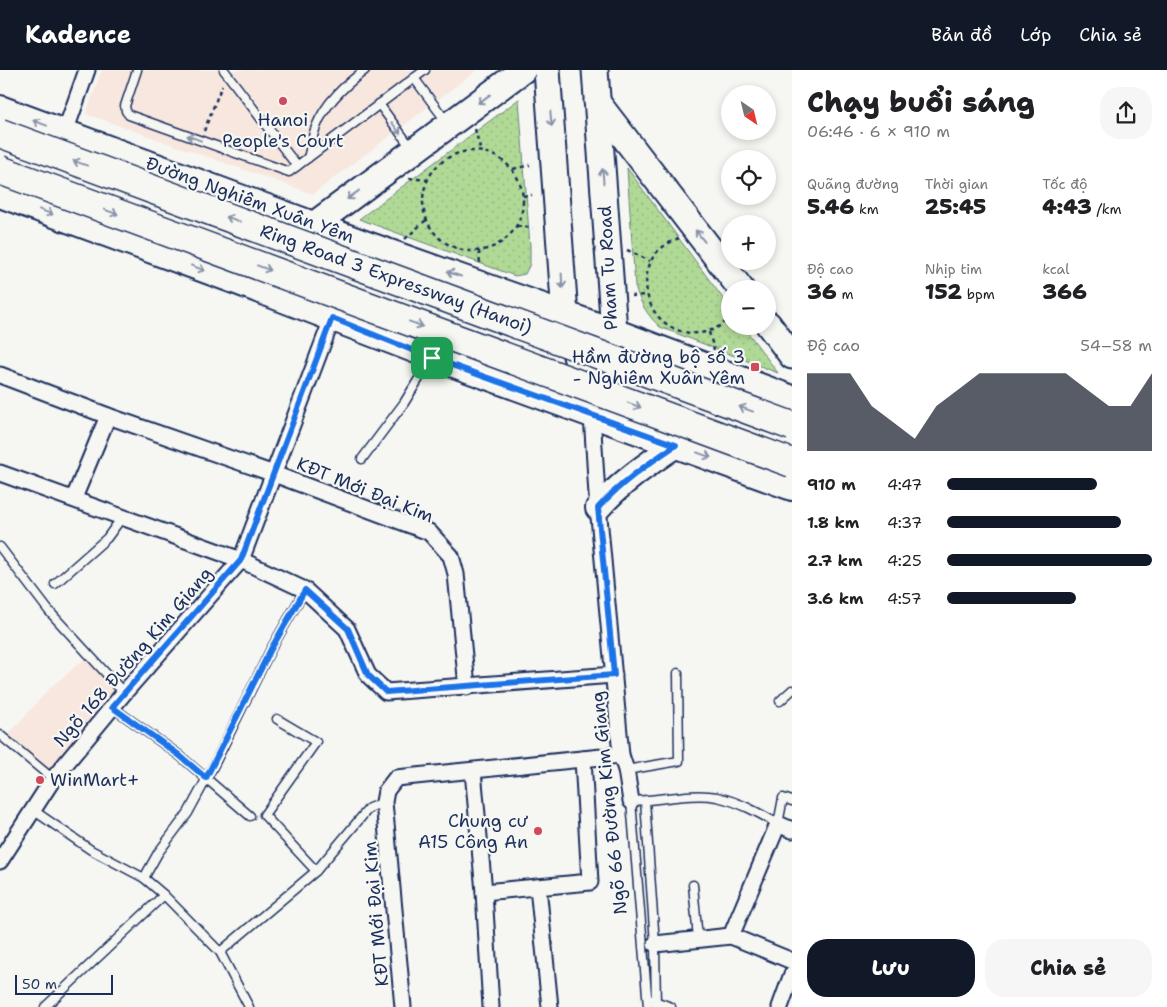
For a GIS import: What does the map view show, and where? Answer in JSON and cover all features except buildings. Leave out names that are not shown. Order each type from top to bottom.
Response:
[{"type":"highway","points":[[315,224],[523,70]]},
{"type":"highway","points":[[547,70],[565,314],[592,415]]},
{"type":"highway","name":"Pham Tu Road","points":[[592,415],[614,331],[595,70]]},
{"type":"highway","points":[[597,102],[733,280]]},
{"type":"highway","name":"Ring Road 3 Expressway (Hanoi)","points":[[0,132],[792,426]]},
{"type":"highway","name":"Ring Road 3 Expressway (Hanoi)","points":[[0,170],[792,463]]},
{"type":"highway","points":[[776,335],[792,356]]},
{"type":"main road","name":"Đường Nghiêm Xuân Yêm","points":[[0,108],[614,331],[792,398]]},
{"type":"main road","points":[[0,195],[332,318],[422,354],[792,488]]},
{"type":"main road","points":[[598,508],[616,490],[660,455],[676,445]]},
{"type":"street","points":[[65,132],[87,70]]},
{"type":"street","name":"KĐT Mới Đại Kim","points":[[241,560],[332,318]]},
{"type":"street","name":"KĐT Mới Đại Kim","points":[[0,375],[429,532],[451,556],[456,574],[466,687]]},
{"type":"street","name":"Ngõ 66 Đường Kim Giang","points":[[592,415],[598,508],[623,763],[638,801]]},
{"type":"street","points":[[74,498],[108,416]]},
{"type":"street","points":[[0,473],[74,498],[241,560],[305,590],[348,629],[368,675],[386,692],[614,675]]},
{"type":"street","name":"Ngõ 168 Đường Kim Giang","points":[[0,861],[53,779],[124,693],[241,560]]},
{"type":"street","points":[[384,802],[386,791],[396,778],[583,759],[623,763]]},
{"type":"street","points":[[484,892],[590,882],[583,759]]},
{"type":"street","points":[[474,771],[491,1007]]},
{"type":"street","name":"KĐT Mới Đại Kim","points":[[384,802],[403,1007]]},
{"type":"street","points":[[731,936],[785,827]]},
{"type":"street","points":[[538,887],[550,1007]]},
{"type":"street","points":[[655,944],[731,936],[792,961]]},
{"type":"street","points":[[780,1007],[792,974]]},
{"type":"lane","points":[[137,70],[125,106],[126,111],[130,114],[289,172],[426,70]]},
{"type":"lane","points":[[308,158],[316,127],[326,108],[341,90],[365,70]]},
{"type":"lane","points":[[225,72],[297,166]]},
{"type":"lane","points":[[414,78],[449,125]]},
{"type":"lane","points":[[379,104],[414,151]]},
{"type":"lane","points":[[362,459],[404,402],[422,354]]},
{"type":"lane","points":[[55,584],[107,538],[123,516]]},
{"type":"lane","points":[[0,547],[49,611],[124,693]]},
{"type":"lane","points":[[144,878],[158,853],[188,813],[271,649],[305,590]]},
{"type":"lane","points":[[623,763],[679,761],[678,673]]},
{"type":"lane","points":[[780,701],[792,690]]},
{"type":"lane","points":[[112,707],[179,755],[250,816]]},
{"type":"lane","points":[[278,719],[316,742],[264,815],[316,871]]},
{"type":"lane","points":[[0,735],[53,779]]},
{"type":"lane","points":[[671,1007],[652,1003],[655,944],[638,801],[690,796],[716,797],[750,808],[785,827]]},
{"type":"lane","points":[[785,827],[783,798],[792,801]]},
{"type":"lane","name":"Ngõ 66 Đường Kim Giang","points":[[638,801],[652,1003]]},
{"type":"lane","points":[[220,952],[316,871],[369,808],[384,802]]},
{"type":"lane","points":[[33,810],[91,850],[144,878],[164,895],[220,952],[249,1007]]},
{"type":"lane","points":[[693,885],[698,939]]},
{"type":"lane","points":[[46,1007],[164,895]]},
{"type":"path","points":[[200,140],[225,72]]},
{"type":"path","points":[[474,125],[481,152]]},
{"type":"path","points":[[468,151],[481,152],[494,156],[513,169],[520,184],[522,205],[517,226],[501,242],[479,251],[466,251],[447,244],[432,230],[426,220],[423,207],[423,193],[435,169],[444,160],[468,151]]},
{"type":"path","points":[[513,169],[530,165]]},
{"type":"path","points":[[402,178],[428,180]]},
{"type":"path","points":[[522,196],[532,195]]},
{"type":"path","points":[[402,241],[426,220]]},
{"type":"path","points":[[517,226],[533,228]]},
{"type":"path","points":[[682,236],[668,243],[650,261],[646,282],[647,295],[655,313],[676,329],[697,334],[710,332],[721,326]]},
{"type":"path","points":[[626,249],[650,261]]},
{"type":"path","points":[[479,251],[480,270]]},
{"type":"path","points":[[631,296],[647,295]]},
{"type":"path","points":[[710,332],[715,352]]},
{"type":"shaded area","points":[[102,70],[477,70],[313,194],[86,114]]},
{"type":"shaded area","points":[[87,657],[120,693],[51,772],[7,736],[51,687]]},
{"type":"green space","points":[[519,99],[530,246],[530,264],[525,274],[515,276],[359,219]]},
{"type":"green space","points":[[627,168],[721,296],[721,335],[750,335],[778,373],[660,327],[651,318],[639,298],[635,286]]},
{"type":"place","name":"Hanoi People's Court","points":[[283,101]]},
{"type":"place","name":"Hầm đường bộ số 3 - Nghiêm Xuân Yêm","points":[[755,367]]},
{"type":"place","name":"WinMart+","points":[[40,780]]},
{"type":"place","name":"Chung cư A15 Công An","points":[[538,831]]},
{"type":"route","points":[[332,318],[432,358],[676,445],[660,455],[616,490],[598,508],[614,675],[386,692],[368,675],[358,656],[348,629],[305,590],[271,649],[206,778],[179,755],[112,707],[241,560],[332,318]]}]
